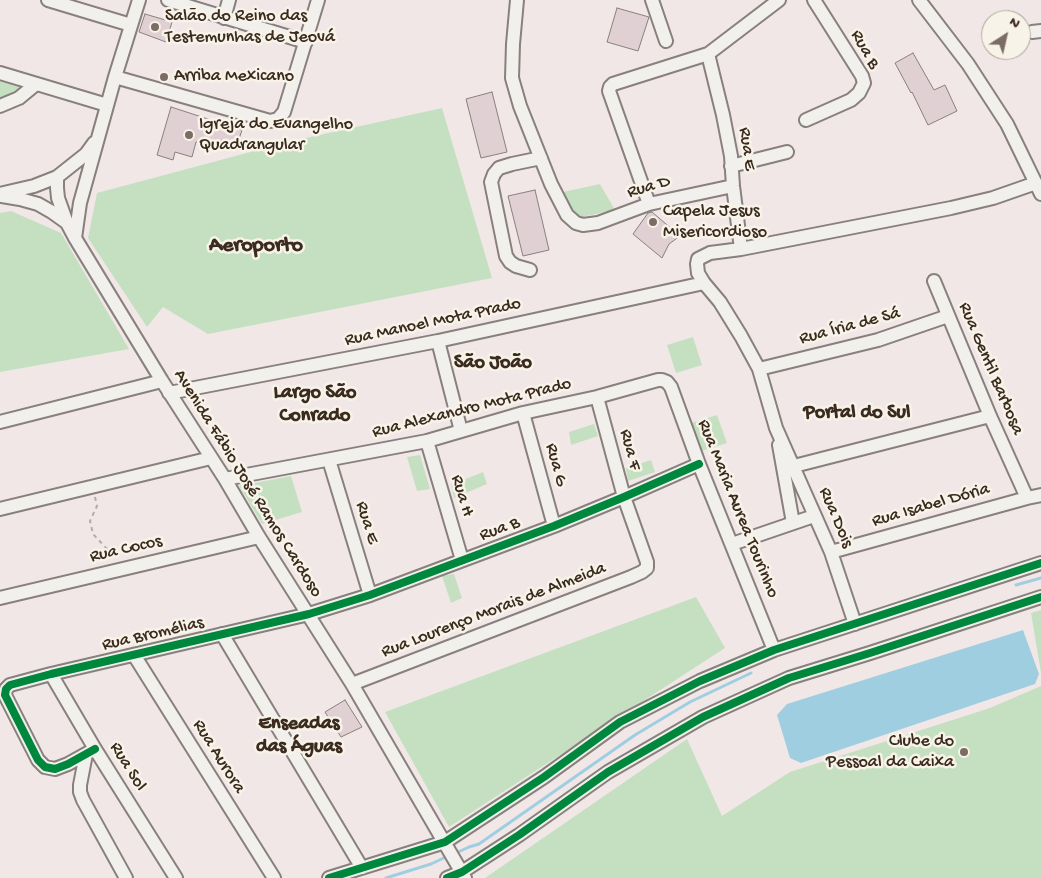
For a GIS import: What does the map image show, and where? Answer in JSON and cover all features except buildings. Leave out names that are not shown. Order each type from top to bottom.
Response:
[{"type":"street","points":[[48,0],[131,25]]},
{"type":"street","points":[[75,238],[80,203],[139,0]]},
{"type":"street","points":[[168,0],[306,42]]},
{"type":"street","points":[[224,18],[229,0]]},
{"type":"street","points":[[116,77],[270,121],[278,120],[284,112],[318,0]]},
{"type":"street","points":[[517,0],[512,78],[520,106],[540,158],[499,168],[491,182],[506,256],[516,266],[530,270]]},
{"type":"street","points":[[652,0],[666,41]]},
{"type":"street","points":[[650,204],[609,91],[610,87],[613,84],[708,54],[779,0]]},
{"type":"street","name":"Rua B","points":[[806,120],[851,100],[859,93],[864,83],[862,76],[814,0]]},
{"type":"street","points":[[741,249],[994,198],[1040,191],[1007,124],[968,64],[919,0]]},
{"type":"street","name":"Rua E","points":[[708,54],[723,115],[732,166],[741,249]]},
{"type":"street","points":[[0,73],[108,105]]},
{"type":"street","points":[[0,106],[19,98],[36,84]]},
{"type":"street","points":[[0,195],[58,177],[86,154],[98,139]]},
{"type":"street","points":[[732,166],[787,152]]},
{"type":"street","name":"Rua D","points":[[540,158],[567,215],[576,223],[598,223],[650,204],[733,186]]},
{"type":"street","name":"Avenida Fábio José Ramos Cardoso","points":[[58,177],[58,198],[75,238],[169,393],[352,684],[461,871]]},
{"type":"street","points":[[0,195],[38,204],[67,222]]},
{"type":"street","name":"Rua Dois","points":[[741,249],[710,253],[698,259],[698,273],[720,302],[760,369],[776,428],[793,523]]},
{"type":"street","name":"Rua Gentil Barbosa","points":[[934,281],[1026,498]]},
{"type":"street","name":"Rua Manoel Mota Prado","points":[[169,393],[438,342],[704,283]]},
{"type":"street","name":"Rua Íria de Sá","points":[[760,369],[878,340],[948,316]]},
{"type":"street","points":[[438,342],[461,431]]},
{"type":"street","name":"Rua Alexandro Mota Prado","points":[[224,478],[427,441],[523,413],[596,397],[658,380],[667,382]]},
{"type":"street","points":[[0,422],[162,381]]},
{"type":"street","name":"Rua Maria Aurea Tourinho","points":[[667,382],[671,387],[699,464],[774,650]]},
{"type":"street","name":"Rua F","points":[[596,397],[624,497],[648,562],[647,568]]},
{"type":"street","name":"Rua G","points":[[523,413],[554,526]]},
{"type":"street","points":[[794,466],[990,416]]},
{"type":"street","name":"Rua Dois","points":[[776,428],[831,552],[855,624]]},
{"type":"street","name":"Rua H","points":[[427,441],[462,560]]},
{"type":"street","points":[[0,509],[211,458]]},
{"type":"street","name":"Rua E","points":[[329,460],[370,595]]},
{"type":"street","name":"Rua B","points":[[309,614],[370,595],[554,526],[699,464]]},
{"type":"street","name":"Rua Isabel Dória","points":[[831,552],[1041,495]]},
{"type":"street","points":[[732,544],[814,516]]},
{"type":"street","name":"Rua Cocos","points":[[0,598],[259,536]]},
{"type":"street","points":[[329,878],[446,844],[620,722],[700,681],[774,650],[1041,563]]},
{"type":"street","name":"Rua Lourenço Morais de Almeida","points":[[352,684],[631,577],[647,568]]},
{"type":"street","points":[[447,878],[518,835],[608,772],[703,717],[789,678],[1041,597]]},
{"type":"street","name":"Rua Bromélias","points":[[90,751],[55,769],[45,767],[38,760],[6,695],[6,689],[10,685],[51,674],[309,614]]},
{"type":"street","points":[[222,634],[362,868]]},
{"type":"street","name":"Rua Aurora","points":[[134,656],[274,878]]},
{"type":"street","name":"Rua Sol","points":[[51,674],[90,751],[176,878]]},
{"type":"street","points":[[90,751],[80,785],[80,792],[126,878]]},
{"type":"path","points":[[94,486],[97,506],[90,521],[93,534],[108,550],[113,571]]},
{"type":"green space","points":[[0,80],[21,87],[8,100],[0,103]]},
{"type":"green space","points":[[442,108],[492,278],[208,334],[163,307],[147,327],[88,238],[97,193],[288,142]]},
{"type":"green space","points":[[600,184],[615,210],[577,218],[571,214],[563,192]]},
{"type":"green space","points":[[11,211],[61,233],[129,349],[0,372],[0,213]]},
{"type":"green space","points":[[693,337],[702,365],[676,373],[667,345]]},
{"type":"green space","points":[[717,415],[727,443],[701,451],[691,423]]},
{"type":"green space","points":[[594,424],[598,436],[571,445],[569,432]]},
{"type":"green space","points":[[420,455],[430,489],[417,491],[407,457]]},
{"type":"green space","points":[[651,460],[655,472],[628,481],[626,468]]},
{"type":"green space","points":[[483,472],[487,484],[454,498],[451,485]]},
{"type":"green space","points":[[291,476],[302,512],[262,524],[239,486]]},
{"type":"green space","points":[[454,574],[462,598],[451,603],[442,576]]},
{"type":"green space","points":[[696,597],[725,648],[449,827],[385,712]]},
{"type":"green space","points":[[1041,610],[1041,673],[1031,613]]},
{"type":"green space","name":"Clube do Pessoal da Caixa","points":[[1041,686],[1041,878],[485,878],[687,739],[722,816],[790,772],[990,708]]},
{"type":"water","points":[[1023,630],[1039,674],[1035,684],[801,763],[790,758],[777,715],[787,704]]},
{"type":"waterway","points":[[1016,585],[1041,578]]},
{"type":"waterway","points":[[454,854],[479,844],[635,735],[690,702],[751,673]]},
{"type":"waterway","points":[[386,878],[431,864],[448,856]]},
{"type":"cycle path","points":[[95,749],[55,769],[45,767],[38,760],[5,695],[6,689],[10,685],[51,674],[309,614],[370,595],[554,526],[699,464]]},
{"type":"cycle path","points":[[329,878],[445,842],[544,777],[620,722],[700,681],[774,650],[1041,563]]},
{"type":"cycle path","points":[[447,878],[462,872],[519,835],[608,772],[703,717],[789,678],[1041,597]]},
{"type":"place","name":"Salão do Reino das Testemunhas de Jeová","points":[[155,27]]},
{"type":"place","name":"Arriba Mexicano","points":[[164,77]]},
{"type":"place","name":"Igreja do Evangelho Quadrangular","points":[[189,135]]},
{"type":"place","name":"Capela Jesus Misericordioso","points":[[653,222]]},
{"type":"place","name":"Clube do Pessoal da Caixa","points":[[964,752]]},
{"type":"district","name":"Aeroporto","points":[[256,247]]},
{"type":"district","name":"São João","points":[[493,364]]},
{"type":"district","name":"Largo São Conrado","points":[[315,406]]},
{"type":"district","name":"Portal do Sul","points":[[857,414]]},
{"type":"district","name":"Enseadas das Águas","points":[[299,736]]}]
